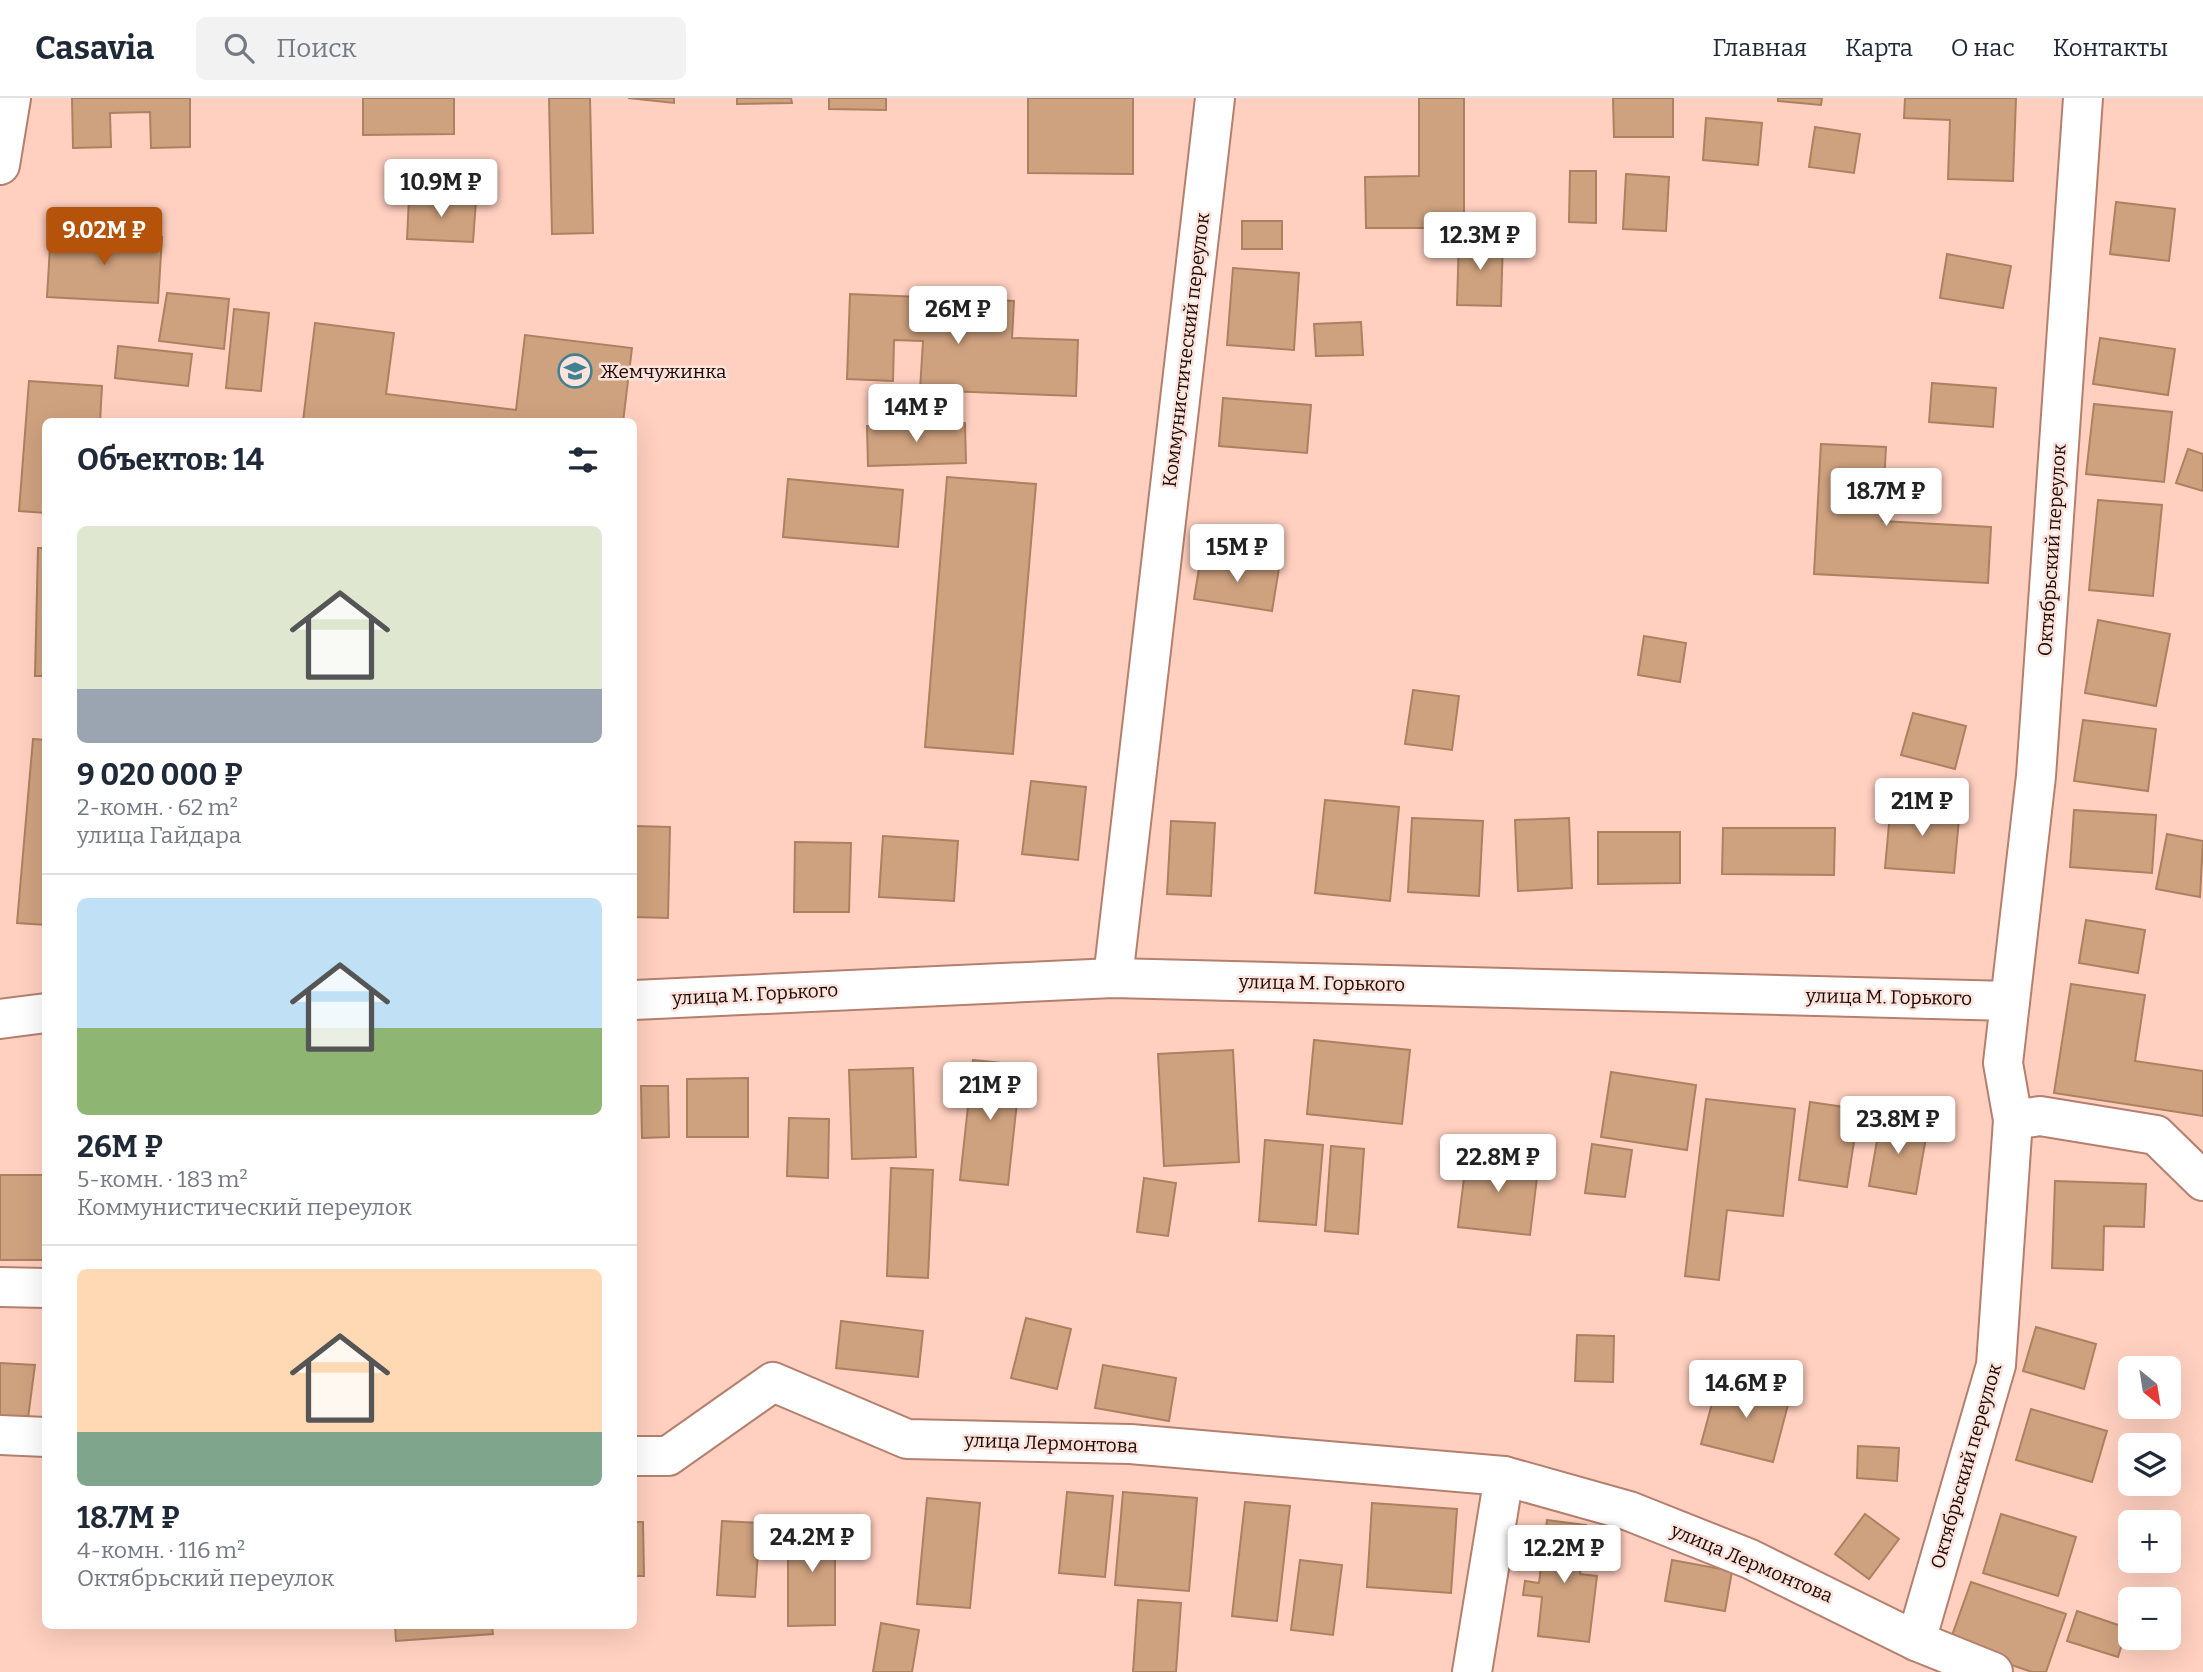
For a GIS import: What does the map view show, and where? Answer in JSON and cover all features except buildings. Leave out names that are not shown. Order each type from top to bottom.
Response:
[{"type":"street","points":[[0,165],[11,98]]},
{"type":"street","name":"Коммунистический переулок","points":[[1113,978],[1216,98]]},
{"type":"street","name":"Октябрьский переулок","points":[[1916,1640],[1996,1365],[2013,1121],[2003,1063],[2036,776],[2083,98]]},
{"type":"street","name":"улица М. Горького","points":[[637,1000],[1113,978],[2010,1001]]},
{"type":"street","points":[[0,1019],[42,1014]]},
{"type":"street","points":[[2013,1121],[2040,1116],[2156,1135],[2203,1138]]},
{"type":"street","points":[[2156,1135],[2203,1181]]},
{"type":"street","points":[[0,1287],[42,1288]]},
{"type":"street","name":"улица Лермонтова","points":[[637,1456],[668,1456],[773,1382],[907,1439],[1130,1444],[1504,1476],[1629,1511],[1750,1559],[1916,1640],[1993,1672]]},
{"type":"street","points":[[0,1435],[42,1437]]},
{"type":"street","points":[[1472,1672],[1504,1476]]},
{"type":"place","name":"Жемчужинка","points":[[575,371]]}]
